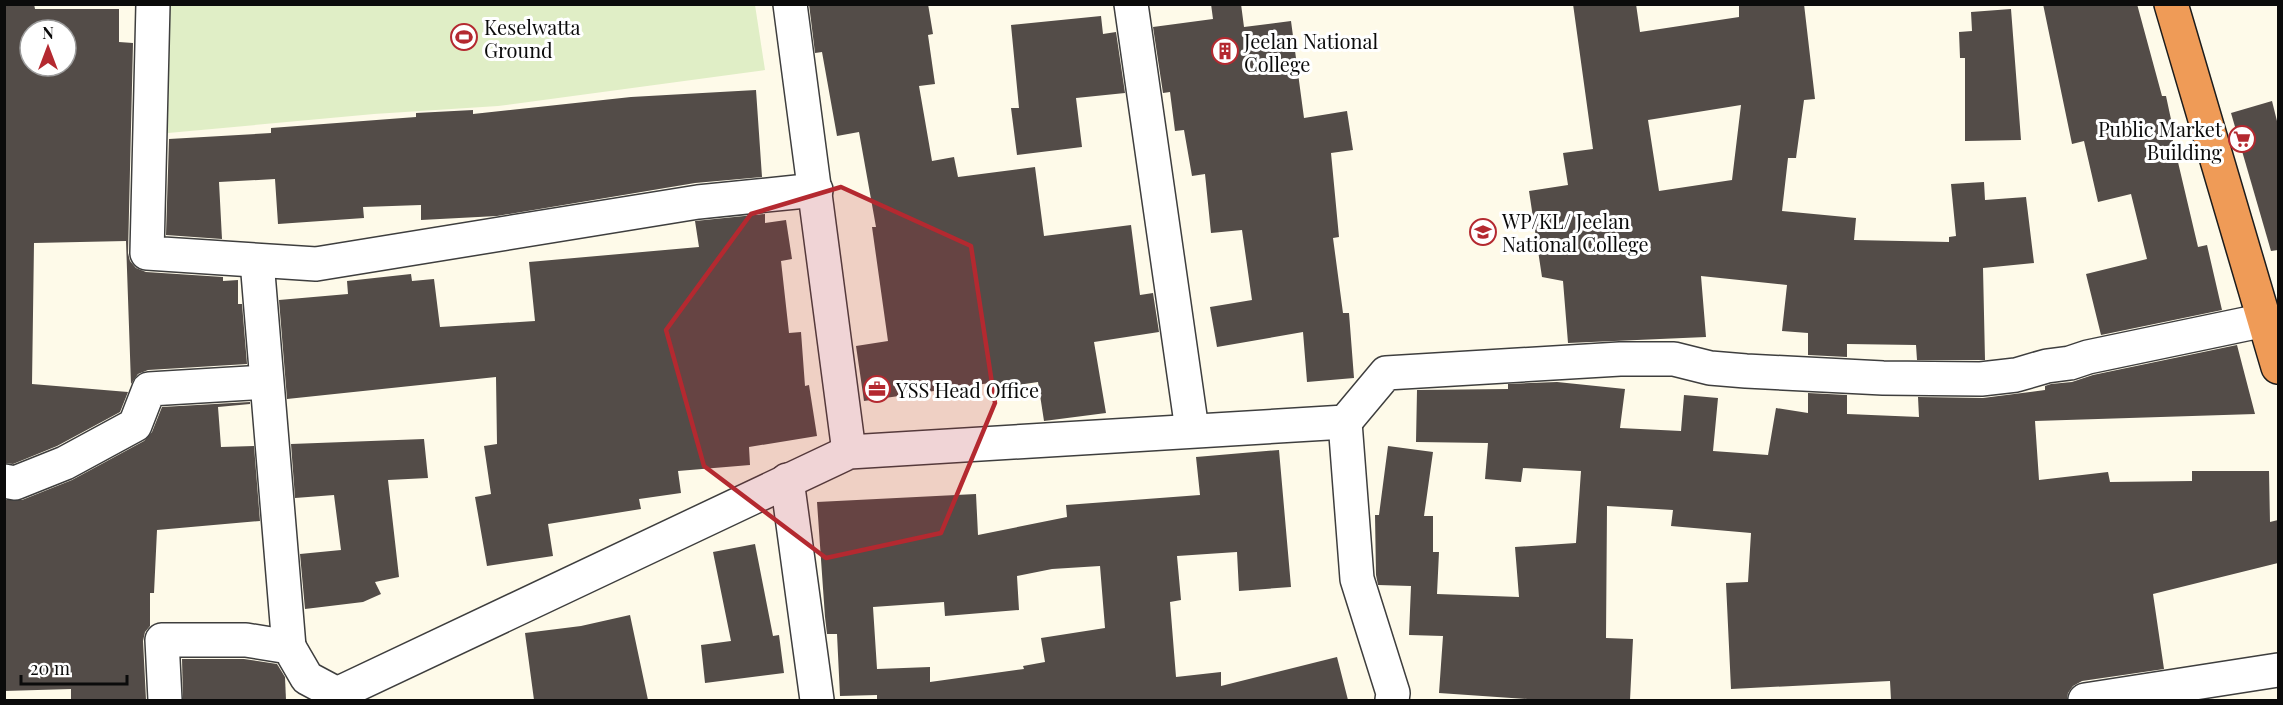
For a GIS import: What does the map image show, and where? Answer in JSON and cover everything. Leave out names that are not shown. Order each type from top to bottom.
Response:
[{"type":"highway","points":[[2171,4],[2268,304],[2278,367]]},
{"type":"street","points":[[153,4],[147,253],[316,264],[698,202],[816,190]]},
{"type":"street","points":[[790,4],[849,452]]},
{"type":"street","points":[[1131,4],[1192,430]]},
{"type":"street","points":[[258,261],[289,647],[308,678],[337,694],[849,452],[1344,422]]},
{"type":"street","points":[[1392,700],[1393,693],[1358,579],[1344,422],[1386,373],[1620,359],[1674,359],[1710,368],[1746,371],[1883,378],[1982,379],[2016,375],[2047,366],[2070,363],[2268,304]]},
{"type":"street","points":[[4,481],[15,483],[65,464],[135,425],[149,389],[266,382]]},
{"type":"street","points":[[787,480],[817,700]]},
{"type":"street","points":[[165,700],[162,640],[246,640],[289,647]]},
{"type":"street","points":[[2085,700],[2278,670]]},
{"type":"highlighted area","points":[[841,187],[971,246],[995,403],[941,533],[826,558],[704,466],[666,330],[751,214]]},
{"type":"green space","name":"Keselwatta Ground","points":[[169,5],[755,5],[765,70],[498,106],[374,114],[168,133]]},
{"type":"building","points":[[4,4],[34,4],[35,9],[119,9],[119,42],[133,43],[128,253],[130,261],[136,268],[146,272],[223,277],[223,281],[238,280],[238,304],[242,304],[247,364],[148,370],[138,374],[131,384],[126,241],[34,243],[32,384],[128,392],[120,412],[57,446],[13,464],[4,463]]},
{"type":"building","points":[[809,4],[928,4],[933,34],[928,35],[935,84],[919,86],[932,161],[954,157],[958,177],[1035,167],[1044,236],[1131,225],[1140,295],[1153,293],[1159,332],[1094,342],[1106,413],[1044,421],[1038,382],[997,388],[997,382],[864,401],[856,346],[888,341],[872,227],[876,227],[859,132],[837,136],[822,52],[815,53]]},
{"type":"building","points":[[1211,4],[1241,4],[1244,27],[1291,21],[1304,118],[1347,111],[1353,150],[1331,153],[1339,237],[1333,238],[1343,313],[1349,313],[1354,378],[1307,382],[1303,332],[1217,347],[1210,307],[1252,300],[1242,230],[1211,233],[1205,174],[1192,176],[1184,130],[1175,131],[1170,92],[1163,93],[1153,27],[1213,19]]},
{"type":"building","points":[[1573,4],[1636,4],[1640,32],[1739,17],[1739,4],[1804,4],[1815,99],[1804,100],[1796,158],[1788,158],[1782,211],[1856,218],[1854,240],[1949,242],[1949,237],[1956,236],[1951,184],[1984,182],[1985,200],[2026,197],[2034,263],[1983,268],[1985,360],[1917,360],[1916,345],[1847,344],[1847,357],[1808,355],[1808,333],[1782,331],[1787,285],[1701,276],[1706,337],[1568,343],[1563,281],[1542,277],[1529,191],[1568,185],[1563,153],[1593,149]],"holes":[[[1741,105],[1732,180],[1659,191],[1648,120]]]},
{"type":"building","points":[[2043,4],[2137,4],[2162,96],[2166,96],[2172,124],[2169,124],[2198,247],[2207,245],[2222,310],[2101,335],[2086,274],[2147,259],[2131,194],[2098,202],[2084,141],[2072,144]]},
{"type":"building","points":[[2011,9],[2021,140],[1965,141],[1965,58],[1960,58],[1959,32],[1972,31],[1971,12]]},
{"type":"building","points":[[1101,16],[1103,34],[1116,32],[1125,93],[1076,98],[1082,147],[1017,155],[1011,108],[1019,108],[1011,25]]},
{"type":"building","points":[[756,90],[762,177],[695,183],[497,216],[421,220],[421,205],[363,207],[364,218],[278,224],[275,179],[219,182],[222,239],[166,235],[169,139],[271,133],[271,128],[416,117],[416,113],[473,110],[473,114],[631,97]]},
{"type":"building","points":[[2272,101],[2278,125],[2278,250],[2271,251],[2231,113]]},
{"type":"building","points":[[765,214],[765,223],[786,220],[792,259],[781,261],[789,333],[801,332],[805,386],[809,385],[817,436],[749,447],[750,465],[678,471],[681,493],[639,499],[641,509],[548,524],[553,556],[487,566],[475,497],[491,494],[484,446],[497,444],[496,377],[287,399],[279,300],[348,294],[347,281],[411,274],[412,281],[434,279],[440,327],[535,321],[529,262],[699,247],[695,221]]},
{"type":"building","points":[[2237,345],[2255,414],[2035,421],[2039,480],[2108,472],[2110,482],[2192,481],[2192,471],[2269,471],[2270,522],[2278,520],[2278,563],[2153,594],[2164,669],[2082,681],[2073,686],[2067,699],[1891,700],[1890,681],[1731,689],[1726,583],[1748,582],[1751,533],[1671,526],[1673,510],[1607,506],[1606,638],[1633,639],[1630,700],[1542,700],[1439,693],[1443,636],[1409,635],[1411,586],[1378,585],[1375,515],[1379,515],[1388,446],[1433,452],[1424,516],[1433,516],[1433,552],[1439,552],[1437,594],[1519,597],[1515,547],[1576,543],[1581,471],[1523,468],[1521,482],[1485,479],[1488,443],[1416,442],[1417,390],[1508,389],[1508,384],[1557,382],[1625,389],[1620,428],[1681,431],[1684,395],[1718,398],[1713,451],[1768,455],[1776,408],[1808,413],[1808,393],[1847,395],[1847,414],[1919,417],[1918,397],[1983,398],[2045,390],[2045,386],[2051,384],[2072,382],[2093,375]]},
{"type":"building","points":[[250,402],[250,404],[218,407],[221,447],[254,446],[260,521],[157,530],[154,593],[150,593],[150,626],[145,632],[143,641],[146,700],[71,700],[71,689],[4,691],[4,500],[22,500],[72,480],[144,441],[152,432],[162,407]]},
{"type":"building","points":[[424,439],[428,478],[388,480],[399,577],[375,582],[381,594],[363,602],[305,609],[300,554],[341,550],[334,495],[295,498],[291,444]]},
{"type":"building","points":[[1279,450],[1291,587],[1239,591],[1237,552],[1177,556],[1181,600],[1170,602],[1176,677],[1221,672],[1221,686],[1337,657],[1348,700],[877,700],[877,695],[840,696],[837,634],[827,634],[817,502],[976,494],[978,535],[1067,517],[1066,505],[1200,495],[1196,457]],"holes":[[[1100,566],[1105,628],[1041,638],[1045,662],[1023,666],[1024,669],[930,682],[930,667],[877,669],[873,607],[944,602],[945,616],[1019,610],[1017,576],[1052,569]]]},
{"type":"building","points":[[755,544],[773,636],[779,635],[784,673],[705,683],[701,645],[731,641],[713,552]]},
{"type":"building","points":[[630,615],[648,700],[534,700],[525,633],[581,626]]},
{"type":"building","points":[[182,659],[244,659],[277,664],[285,677],[286,700],[183,700]]},
{"type":"place","name":"Keselwatta Ground","points":[[464,37]]},
{"type":"place","name":"Jeelan National College","points":[[1225,51]]},
{"type":"place","name":"Public Market Building","points":[[2242,139]]},
{"type":"place","name":"WP/KL/ Jeelan National College","points":[[1483,232]]},
{"type":"place","name":"YSS Head Office","points":[[877,389]]}]
